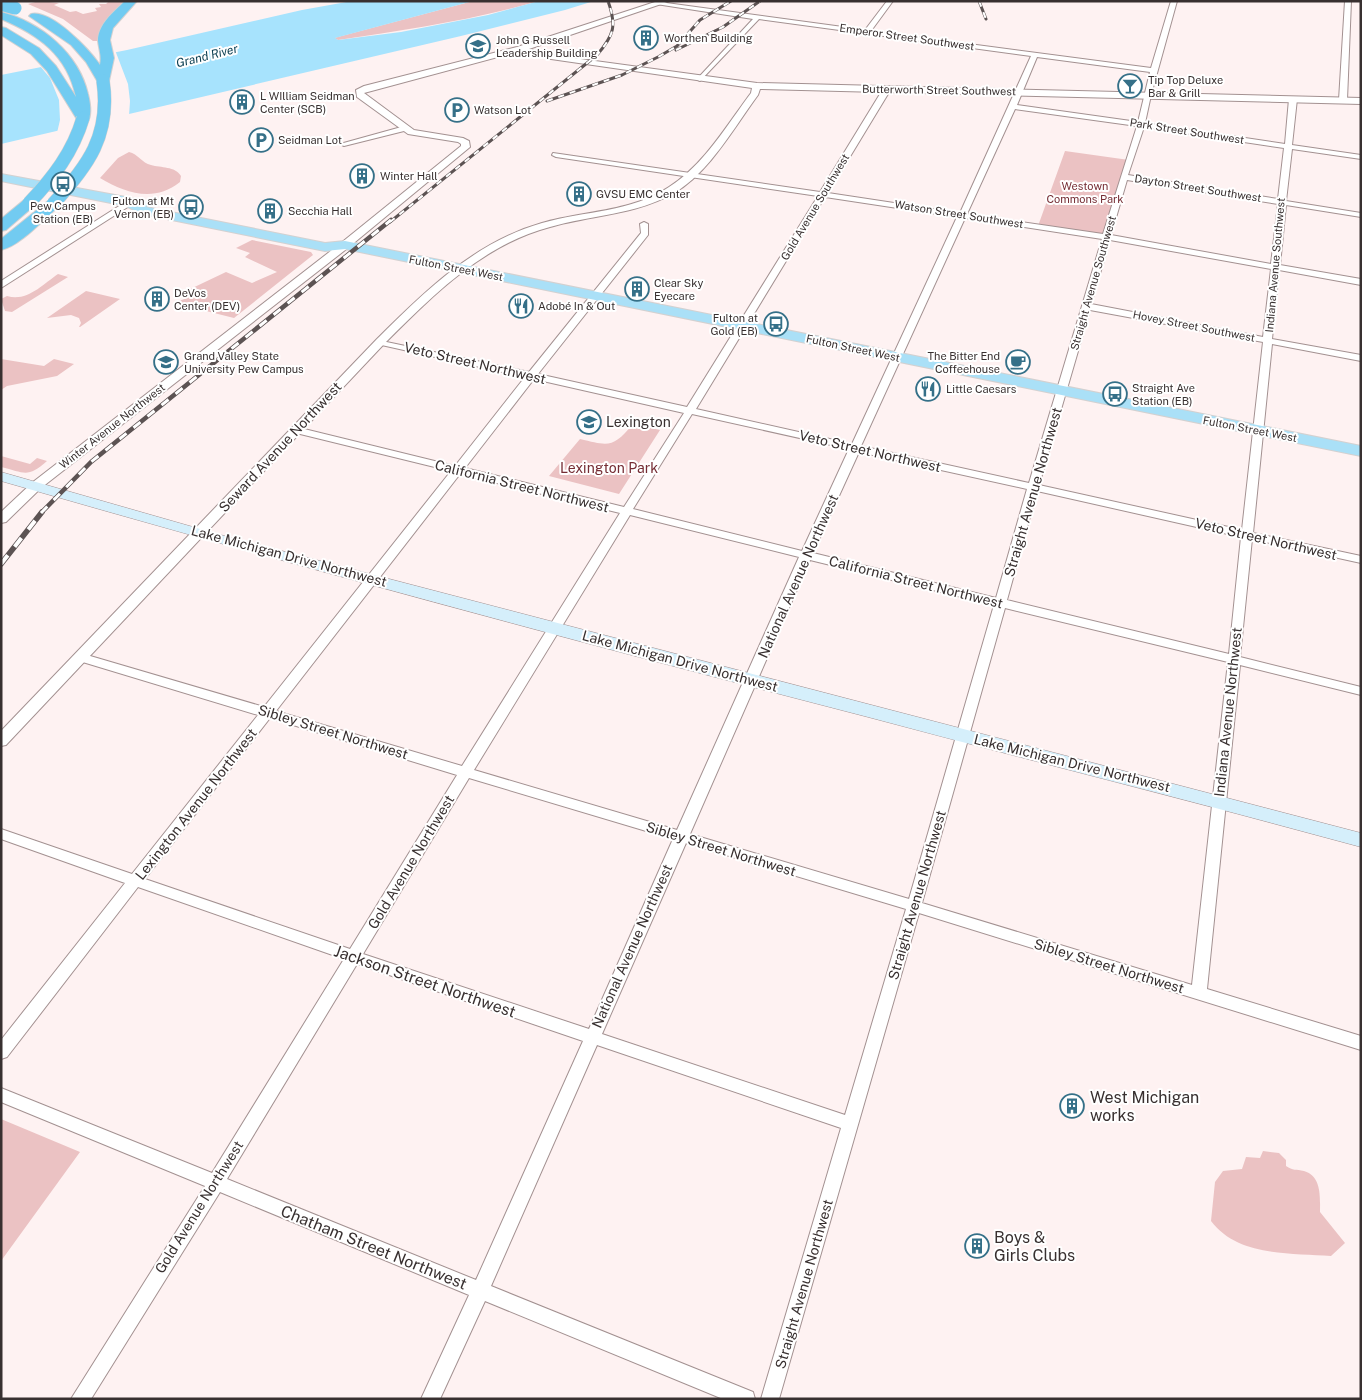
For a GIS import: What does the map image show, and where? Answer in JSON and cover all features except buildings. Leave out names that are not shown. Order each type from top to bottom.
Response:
[{"type":"highway","points":[[103,81],[108,58],[105,47],[107,28],[113,19],[132,1]]},
{"type":"highway","points":[[1,5],[17,5],[57,28],[85,51],[96,65],[103,81],[106,104],[105,121],[100,138],[87,163],[53,204],[1,246]]},
{"type":"highway","points":[[1,15],[44,38],[64,56],[74,69],[81,87],[84,110],[75,141],[65,160],[29,202],[1,227]]},
{"type":"highway","points":[[1,29],[28,46],[57,74],[66,93],[82,118]]},
{"type":"highway","points":[[1,257],[18,234]]},
{"type":"main road","name":"Fulton Street West","points":[[1,177],[130,204],[142,210],[325,247],[345,246],[462,269],[1361,451]]},
{"type":"main road","name":"Lake Michigan Drive Northwest","points":[[1,476],[200,533],[751,680],[1220,801],[1361,840]]},
{"type":"street","points":[[867,32],[890,1]]},
{"type":"street","name":"Straight Avenue Southwest","points":[[1062,391],[1124,177],[1142,124],[1147,95],[1174,1]]},
{"type":"street","points":[[1343,100],[1348,1]]},
{"type":"street","points":[[405,128],[360,95],[359,92],[364,88],[520,49],[662,2]]},
{"type":"street","name":"Emperor Street Southwest","points":[[662,2],[758,17],[1155,71]]},
{"type":"street","points":[[700,79],[758,17]]},
{"type":"street","name":"Butterworth Street Southwest","points":[[520,49],[538,55],[757,86],[1361,101]]},
{"type":"street","name":"National Avenue Northwest","points":[[430,1399],[806,555],[898,358],[1035,54]]},
{"type":"street","name":"Seward Avenue Northwest","points":[[1,741],[380,342],[422,301],[462,269],[502,242],[527,230],[623,210],[650,202],[672,190],[691,175],[755,93],[757,86]]},
{"type":"street","name":"Gold Avenue Southwest","points":[[742,326],[887,89]]},
{"type":"street","name":"Indiana Avenue Southwest","points":[[1258,431],[1293,99]]},
{"type":"street","name":"Park Street Southwest","points":[[1012,106],[1361,157]]},
{"type":"street","points":[[344,144],[405,128]]},
{"type":"street","name":"Winter Avenue Northwest","points":[[1,519],[36,485],[345,246],[463,149],[466,143],[460,140],[418,134],[405,128]]},
{"type":"street","name":"Watson Street Southwest","points":[[556,155],[1107,237],[1361,282]]},
{"type":"street","name":"Dayton Street Southwest","points":[[1124,177],[1361,215]]},
{"type":"street","points":[[1,285],[130,204]]},
{"type":"street","name":"Lexington Avenue Northwest","points":[[1,1052],[645,233],[644,224]]},
{"type":"street","name":"Hovey Street Southwest","points":[[1086,306],[1361,358]]},
{"type":"street","name":"Gold Avenue Northwest","points":[[80,1399],[216,1182],[554,627],[742,326]]},
{"type":"street","name":"Veto Street Northwest","points":[[380,342],[1361,560]]},
{"type":"street","name":"Straight Avenue Northwest","points":[[770,1399],[1062,391]]},
{"type":"street","name":"California Street Northwest","points":[[296,430],[1361,691]]},
{"type":"street","name":"Indiana Avenue Northwest","points":[[1199,993],[1258,431]]},
{"type":"street","name":"Sibley Street Northwest","points":[[80,657],[914,906],[1361,1043]]},
{"type":"street","name":"Jackson Street Northwest","points":[[1,834],[353,956],[850,1124]]},
{"type":"street","name":"Chatham Street Northwest","points":[[1,1096],[746,1399]]},
{"type":"green space","points":[[39,1],[59,3],[54,5],[70,12],[76,11],[83,14],[97,11],[95,8],[101,7],[99,4],[106,4],[109,1],[125,1],[100,41],[93,41],[63,19],[28,4]]},
{"type":"green space","points":[[473,1],[539,1],[439,24],[338,40],[334,38]]},
{"type":"green space","name":"Westown Commons Park","points":[[1065,151],[1129,160],[1107,237],[1038,226]]},
{"type":"green space","points":[[129,152],[148,164],[175,170],[181,176],[180,182],[160,192],[140,194],[119,188],[100,178],[118,158]]},
{"type":"green space","points":[[252,240],[311,252],[313,255],[234,318],[174,303],[192,296],[184,292],[226,272],[252,283],[277,272],[245,257],[250,253],[236,248]]},
{"type":"green space","points":[[58,274],[68,277],[12,312],[5,311],[1,299],[7,296],[21,297],[28,295]]},
{"type":"green space","points":[[86,291],[120,299],[80,327],[79,318],[71,315],[47,318]]},
{"type":"green space","points":[[1,359],[44,366],[54,359],[74,364],[57,376],[7,386],[1,390]]},
{"type":"green space","name":"Lexington Park","points":[[633,424],[660,430],[619,494],[549,476],[580,439],[604,444],[610,443],[620,437]]},
{"type":"green space","points":[[1,456],[30,464],[37,458],[47,461],[35,470],[26,473],[1,467]]},
{"type":"green space","points":[[1,1119],[80,1152],[1,1261]]},
{"type":"green space","points":[[1263,1151],[1279,1153],[1286,1160],[1286,1166],[1310,1174],[1317,1182],[1320,1212],[1345,1243],[1331,1256],[1283,1253],[1250,1247],[1222,1233],[1211,1221],[1215,1182],[1223,1171],[1242,1169],[1246,1157],[1260,1158]]},
{"type":"water","name":"Grand River","points":[[352,1],[473,1],[335,38],[338,40],[401,32],[488,15],[539,1],[594,1],[461,36],[1,144],[1,75],[127,50],[302,10]]},
{"type":"pier","points":[[115,50],[128,84],[129,116],[57,133],[60,120],[59,100],[50,78],[40,66]]},
{"type":"railway","points":[[390,222],[597,55],[607,42],[612,30],[613,24],[608,1]]},
{"type":"railway","points":[[547,101],[622,75],[658,57],[677,46],[700,20],[731,1]]},
{"type":"railway","points":[[676,50],[723,27],[760,1]]},
{"type":"railway","points":[[979,1],[986,19]]},
{"type":"railway","points":[[41,513],[91,462],[391,220]]},
{"type":"railway","points":[[1,564],[42,512]]},
{"type":"place","name":"Worthen Building","points":[[646,38]]},
{"type":"place","name":"John G Russell Leadership Building","points":[[478,46]]},
{"type":"place","name":"Tip Top Deluxe Bar & Grill","points":[[1130,86]]},
{"type":"place","name":"L WIlliam Seidman Center (SCB)","points":[[242,102]]},
{"type":"place","name":"Watson Lot","points":[[457,110]]},
{"type":"place","name":"Seidman Lot","points":[[261,140]]},
{"type":"place","name":"Winter Hall","points":[[362,176]]},
{"type":"place","name":"Pew Campus Station (EB)","points":[[63,184]]},
{"type":"place","name":"GVSU EMC Center","points":[[579,194]]},
{"type":"place","name":"Fulton at Mt Vernon (EB)","points":[[191,207]]},
{"type":"place","name":"Secchia Hall","points":[[270,211]]},
{"type":"place","name":"Clear Sky Eyecare","points":[[637,289]]},
{"type":"place","name":"DeVos Center (DEV)","points":[[157,299]]},
{"type":"place","name":"Adobé In & Out","points":[[521,306]]},
{"type":"place","name":"Fulton at Gold (EB)","points":[[776,324]]},
{"type":"place","name":"Grand Valley State University Pew Campus","points":[[166,362]]},
{"type":"place","name":"The Bitter End Coffeehouse","points":[[1018,362]]},
{"type":"place","name":"Little Caesars","points":[[928,389]]},
{"type":"place","name":"Straight Ave Station (EB)","points":[[1115,394]]},
{"type":"place","name":"Lexington","points":[[589,422]]},
{"type":"place","name":"West Michigan works","points":[[1072,1106]]},
{"type":"place","name":"Boys & Girls Clubs","points":[[977,1246]]}]
